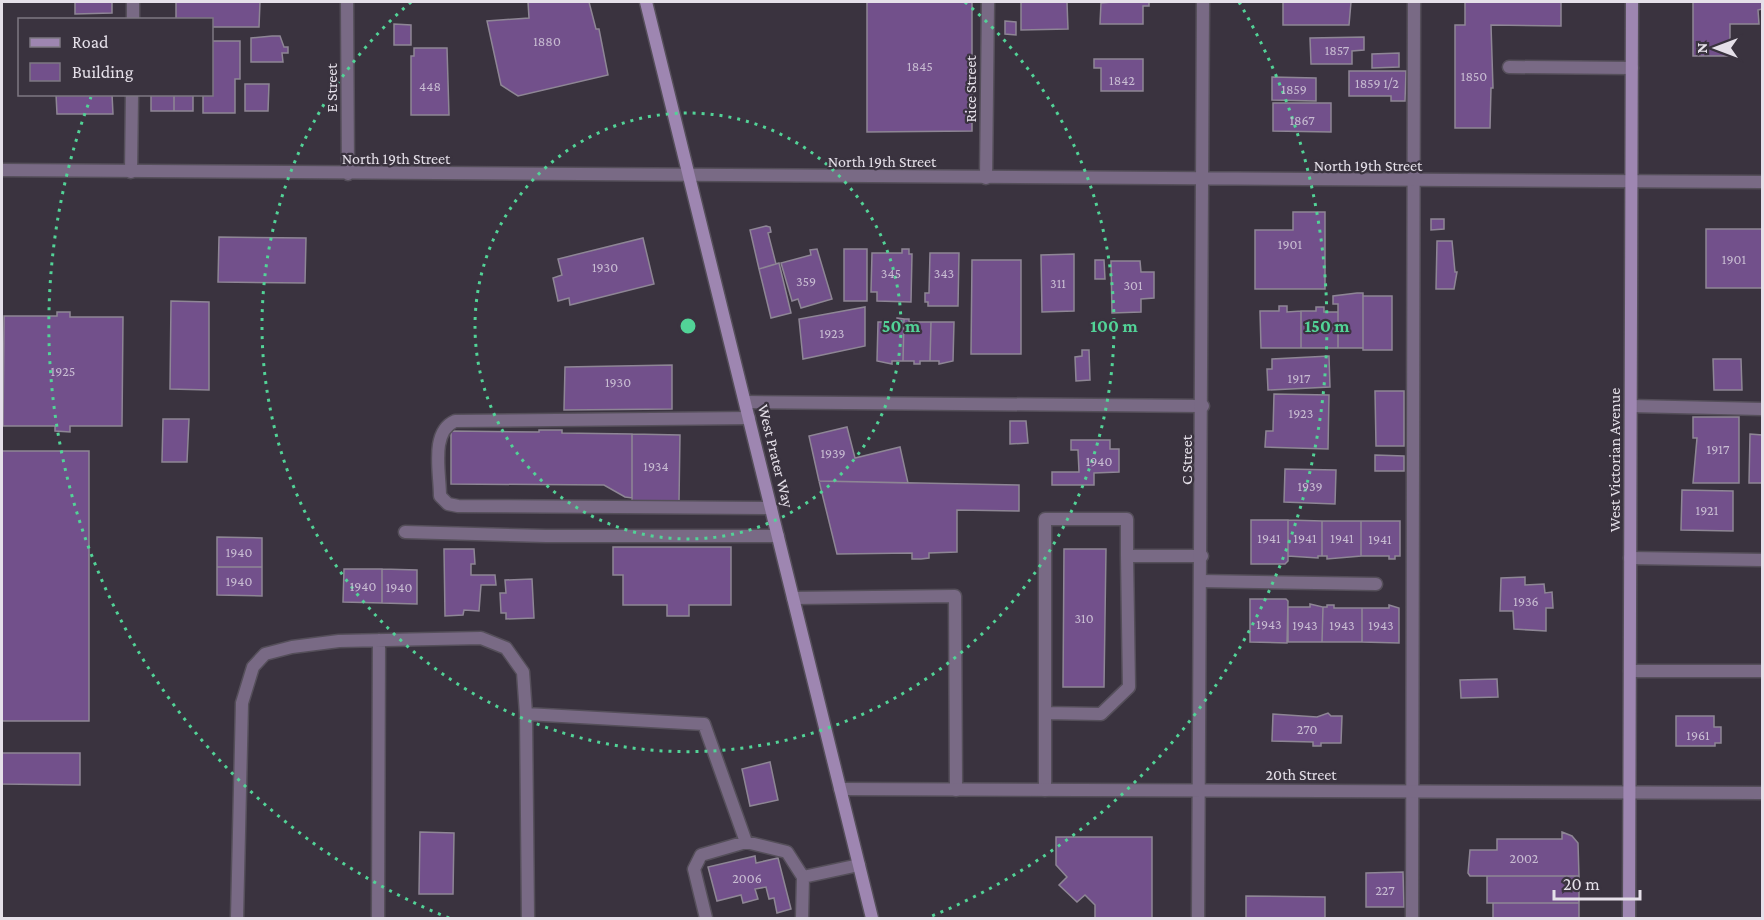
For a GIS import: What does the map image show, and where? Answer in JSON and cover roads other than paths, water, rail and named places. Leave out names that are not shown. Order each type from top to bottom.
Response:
[{"type":"main road","name":"West Prater Way","points":[[646,2],[872,918]]},
{"type":"main road","name":"West Victorian Avenue","points":[[1629,918],[1632,2]]},
{"type":"street","points":[[133,2],[133,18]]},
{"type":"street","name":"E Street","points":[[347,2],[348,174]]},
{"type":"street","name":"Rice Street","points":[[987,178],[988,2]]},
{"type":"street","name":"C Street","points":[[1198,918],[1203,406],[1203,2]]},
{"type":"street","points":[[1412,918],[1414,2]]},
{"type":"street","points":[[1509,67],[1632,68]]},
{"type":"street","points":[[131,172],[132,96]]},
{"type":"street","name":"North 19th Street","points":[[2,170],[1202,181],[1762,182]]},
{"type":"street","points":[[745,402],[1203,406]]},
{"type":"street","points":[[1631,406],[1762,409]]},
{"type":"street","points":[[749,418],[455,421],[445,426],[440,435],[440,496],[448,504],[458,506],[771,508]]},
{"type":"street","points":[[1045,713],[1101,714],[1129,687],[1127,519],[1045,519],[1045,713],[1045,790]]},
{"type":"street","points":[[405,532],[546,536],[778,536]]},
{"type":"street","points":[[1127,556],[1202,556]]},
{"type":"street","points":[[1630,558],[1762,560]]},
{"type":"street","points":[[1201,581],[1376,584]]},
{"type":"street","points":[[793,598],[955,596],[956,790]]},
{"type":"street","points":[[237,918],[242,704],[253,667],[265,654],[292,647],[339,641],[481,638],[506,648],[523,672],[526,714],[528,918]]},
{"type":"street","points":[[378,918],[379,640]]},
{"type":"street","points":[[1630,671],[1762,671]]},
{"type":"street","points":[[526,714],[704,724],[746,842]]},
{"type":"street","name":"20th Street","points":[[840,789],[1762,793]]},
{"type":"street","points":[[706,918],[694,869],[701,855],[746,842],[787,852],[803,877],[802,918]]},
{"type":"street","points":[[803,877],[859,865]]}]
